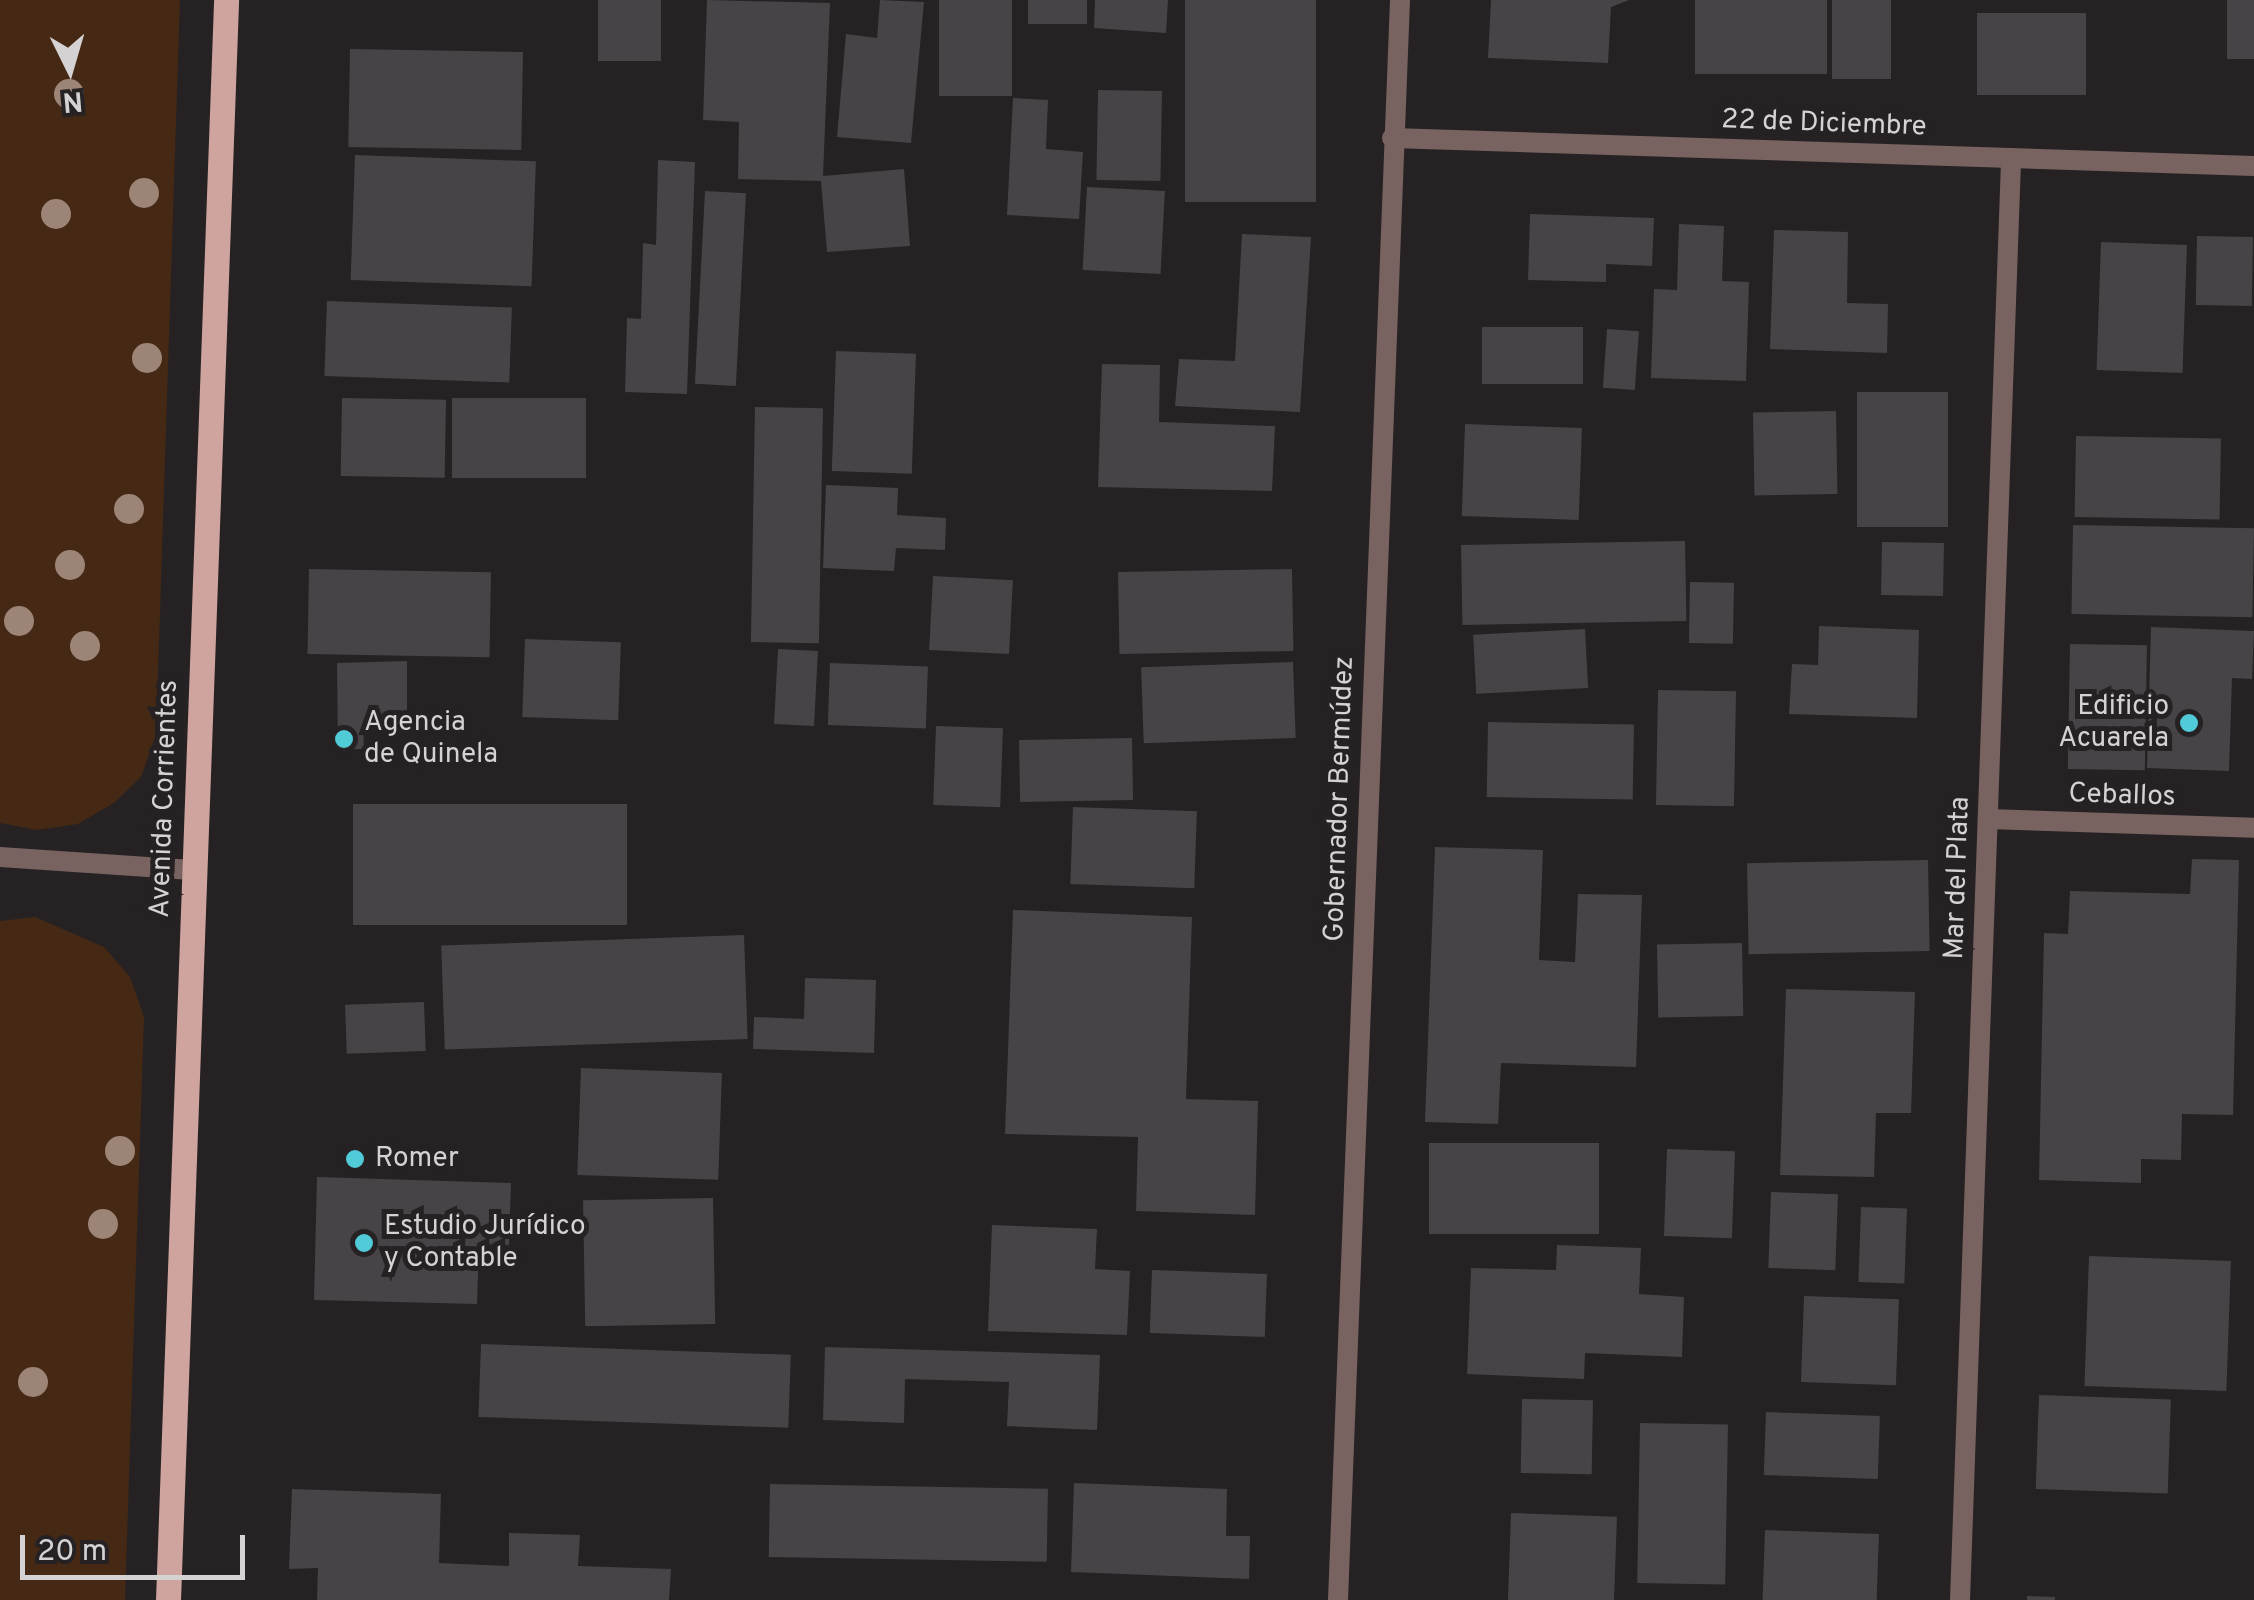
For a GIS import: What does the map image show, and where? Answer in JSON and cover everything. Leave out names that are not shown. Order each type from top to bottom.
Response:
[{"type":"main road","name":"Avenida Corrientes","points":[[168,1600],[226,0]]},
{"type":"street","name":"Gobernador Bermúdez","points":[[1338,1600],[1400,0]]},
{"type":"street","name":"22 de Diciembre","points":[[1392,138],[2254,166]]},
{"type":"street","name":"Mar del Plata","points":[[1960,1600],[2011,158]]},
{"type":"street","name":"Ceballos","points":[[1988,819],[2254,828]]},
{"type":"street","points":[[0,857],[192,870]]},
{"type":"shaded area","points":[[0,0],[180,0],[156,735],[141,777],[114,803],[78,824],[37,830],[0,823]]},
{"type":"shaded area","points":[[35,917],[104,947],[130,977],[144,1017],[125,1600],[0,1600],[0,921]]},
{"type":"building","points":[[598,0],[661,0],[661,61],[598,61]]},
{"type":"building","points":[[707,0],[830,3],[823,176],[904,169],[910,246],[827,252],[821,181],[738,179],[739,122],[703,120]]},
{"type":"building","points":[[880,0],[924,2],[911,143],[837,137],[846,34],[877,38]]},
{"type":"building","points":[[939,0],[1012,0],[1012,96],[939,96]]},
{"type":"building","points":[[1028,0],[1087,0],[1087,24],[1028,24]]},
{"type":"building","points":[[1095,0],[1168,0],[1166,33],[1094,28]]},
{"type":"building","points":[[1185,0],[1316,0],[1316,202],[1185,202]]},
{"type":"building","points":[[1491,0],[1629,0],[1611,7],[1608,63],[1488,58]]},
{"type":"building","points":[[1695,0],[1827,0],[1827,74],[1695,74]]},
{"type":"building","points":[[1832,0],[1891,0],[1891,79],[1832,79]]},
{"type":"building","points":[[2227,0],[2254,0],[2254,59],[2227,59]]},
{"type":"building","points":[[1977,13],[2086,13],[2086,95],[1977,95]]},
{"type":"building","points":[[350,49],[523,52],[521,150],[348,147]]},
{"type":"building","points":[[1098,90],[1162,91],[1160,181],[1096,180]]},
{"type":"building","points":[[1013,98],[1048,100],[1046,149],[1083,152],[1079,219],[1007,215]]},
{"type":"building","points":[[355,155],[536,161],[532,286],[351,280]]},
{"type":"building","points":[[658,160],[695,162],[687,394],[625,392],[627,318],[641,319],[643,243],[656,245]]},
{"type":"building","points":[[1087,187],[1165,191],[1161,274],[1083,270]]},
{"type":"building","points":[[705,191],[746,193],[736,386],[695,384]]},
{"type":"building","points":[[1530,214],[1654,218],[1652,266],[1606,264],[1606,282],[1528,280]]},
{"type":"building","points":[[1679,224],[1724,226],[1722,281],[1749,282],[1746,381],[1651,378],[1654,289],[1677,290]]},
{"type":"building","points":[[1774,230],[1848,232],[1847,303],[1888,304],[1887,353],[1770,349]]},
{"type":"building","points":[[1242,234],[1311,237],[1300,412],[1175,406],[1179,359],[1235,361]]},
{"type":"building","points":[[2197,236],[2253,237],[2252,306],[2196,305]]},
{"type":"building","points":[[2101,242],[2187,245],[2182,373],[2097,370]]},
{"type":"building","points":[[327,301],[512,307],[509,382],[324,376]]},
{"type":"building","points":[[1482,327],[1583,327],[1583,384],[1482,384]]},
{"type":"building","points":[[1607,329],[1639,331],[1635,390],[1603,388]]},
{"type":"building","points":[[836,351],[916,354],[912,474],[832,471]]},
{"type":"building","points":[[1102,364],[1160,365],[1159,422],[1275,426],[1272,491],[1098,487]]},
{"type":"building","points":[[1857,392],[1948,392],[1948,527],[1857,527]]},
{"type":"building","points":[[342,398],[446,400],[445,478],[341,476]]},
{"type":"building","points":[[452,398],[586,398],[586,478],[452,478]]},
{"type":"building","points":[[755,407],[823,408],[819,643],[751,642]]},
{"type":"building","points":[[1836,411],[1837,494],[1754,495],[1753,412]]},
{"type":"building","points":[[1465,424],[1582,428],[1579,520],[1462,516]]},
{"type":"building","points":[[2076,436],[2221,439],[2220,520],[2075,517]]},
{"type":"building","points":[[826,485],[898,488],[897,515],[946,518],[945,550],[896,548],[894,571],[823,568]]},
{"type":"building","points":[[2073,525],[2254,528],[2252,617],[2071,614]]},
{"type":"building","points":[[1685,541],[1686,621],[1462,625],[1461,545]]},
{"type":"building","points":[[1882,542],[1944,543],[1943,596],[1881,595]]},
{"type":"building","points":[[309,569],[491,572],[489,657],[308,654]]},
{"type":"building","points":[[1292,569],[1293,651],[1119,654],[1118,572]]},
{"type":"building","points":[[933,576],[1013,580],[1009,654],[929,650]]},
{"type":"building","points":[[1690,582],[1734,583],[1733,644],[1689,643]]},
{"type":"building","points":[[1819,626],[1919,630],[1917,718],[1789,714],[1792,664],[1818,665]]},
{"type":"building","name":"Edificio Acuarela","points":[[2151,627],[2254,631],[2252,679],[2232,678],[2229,771],[2147,768]]},
{"type":"building","points":[[1585,629],[1588,688],[1476,694],[1473,635]]},
{"type":"building","points":[[525,639],[621,642],[618,720],[522,717]]},
{"type":"building","points":[[2070,644],[2147,645],[2145,770],[2068,769]]},
{"type":"building","points":[[778,649],[818,651],[814,726],[774,724]]},
{"type":"building","points":[[407,661],[407,726],[363,726],[364,749],[338,749],[337,663]]},
{"type":"building","points":[[1293,662],[1296,738],[1144,743],[1141,667]]},
{"type":"building","points":[[830,663],[928,666],[926,728],[828,725]]},
{"type":"building","points":[[1658,690],[1736,691],[1734,806],[1656,805]]},
{"type":"building","points":[[1488,722],[1634,725],[1633,800],[1487,797]]},
{"type":"building","points":[[936,726],[1003,728],[1000,807],[933,805]]},
{"type":"building","points":[[1132,738],[1133,800],[1020,802],[1019,740]]},
{"type":"building","points":[[353,804],[627,804],[627,925],[353,925]]},
{"type":"building","points":[[1073,807],[1197,811],[1194,888],[1070,884]]},
{"type":"building","points":[[1435,847],[1543,850],[1539,960],[1575,962],[1578,894],[1642,895],[1636,1067],[1501,1063],[1498,1124],[1425,1122]]},
{"type":"building","points":[[2192,859],[2239,860],[2233,1115],[2182,1114],[2181,1160],[2141,1159],[2141,1183],[2039,1180],[2044,933],[2068,934],[2070,891],[2190,894]]},
{"type":"building","points":[[1928,860],[1930,951],[1749,954],[1747,863]]},
{"type":"building","points":[[1013,910],[1192,917],[1186,1099],[1258,1101],[1255,1215],[1136,1211],[1138,1137],[1005,1134]]},
{"type":"building","points":[[744,935],[748,1039],[445,1050],[441,946]]},
{"type":"building","points":[[1742,943],[1743,1016],[1658,1017],[1657,944]]},
{"type":"building","points":[[805,978],[876,980],[874,1053],[753,1049],[754,1017],[804,1019]]},
{"type":"building","points":[[1786,989],[1915,992],[1911,1113],[1876,1113],[1874,1177],[1780,1175]]},
{"type":"building","points":[[424,1002],[426,1051],[347,1054],[345,1005]]},
{"type":"building","points":[[581,1068],[722,1073],[718,1180],[577,1175]]},
{"type":"building","points":[[1429,1143],[1599,1143],[1599,1234],[1429,1234]]},
{"type":"building","points":[[1667,1149],[1735,1151],[1732,1238],[1664,1236]]},
{"type":"building","points":[[317,1177],[511,1183],[509,1245],[479,1244],[477,1304],[314,1300]]},
{"type":"building","points":[[1771,1192],[1838,1194],[1835,1270],[1768,1268]]},
{"type":"building","points":[[713,1198],[715,1324],[585,1326],[583,1200]]},
{"type":"building","points":[[1861,1207],[1907,1209],[1904,1284],[1858,1282]]},
{"type":"building","points":[[992,1225],[1097,1229],[1095,1269],[1130,1271],[1127,1335],[988,1331]]},
{"type":"building","points":[[1557,1245],[1641,1248],[1639,1294],[1684,1297],[1682,1357],[1585,1353],[1584,1379],[1467,1374],[1471,1268],[1556,1270]]},
{"type":"building","points":[[2089,1256],[2231,1261],[2226,1391],[2084,1386]]},
{"type":"building","points":[[1152,1270],[1267,1274],[1265,1337],[1150,1333]]},
{"type":"building","points":[[1804,1296],[1899,1299],[1896,1385],[1801,1382]]},
{"type":"building","points":[[481,1344],[791,1355],[788,1428],[478,1417]]},
{"type":"building","points":[[825,1347],[1100,1355],[1097,1430],[1007,1426],[1009,1382],[905,1379],[904,1423],[823,1420]]},
{"type":"building","points":[[2039,1395],[2171,1400],[2168,1494],[2036,1489]]},
{"type":"building","points":[[1522,1399],[1593,1400],[1592,1474],[1521,1473]]},
{"type":"building","points":[[1766,1412],[1880,1416],[1878,1479],[1764,1475]]},
{"type":"building","points":[[1640,1423],[1728,1425],[1725,1585],[1637,1583]]},
{"type":"building","points":[[1074,1483],[1227,1489],[1226,1536],[1250,1536],[1249,1579],[1071,1572]]},
{"type":"building","points":[[770,1484],[1048,1489],[1047,1562],[769,1557]]},
{"type":"building","points":[[292,1489],[441,1494],[439,1563],[509,1566],[509,1533],[580,1535],[578,1566],[671,1569],[669,1600],[317,1600],[318,1568],[289,1569]]},
{"type":"building","points":[[1511,1513],[1617,1517],[1614,1600],[1508,1600]]},
{"type":"building","points":[[1765,1530],[1879,1534],[1877,1600],[1763,1600]]},
{"type":"building","points":[[2027,1596],[2055,1597],[2055,1600],[2027,1600]]},
{"type":"place","name":"Edificio Acuarela","points":[[2189,723]]},
{"type":"place","name":"Agencia de Quinela","points":[[344,739]]},
{"type":"place","name":"Romer","points":[[355,1159]]},
{"type":"place","name":"Estudio Jurídico y Contable","points":[[364,1243]]}]
